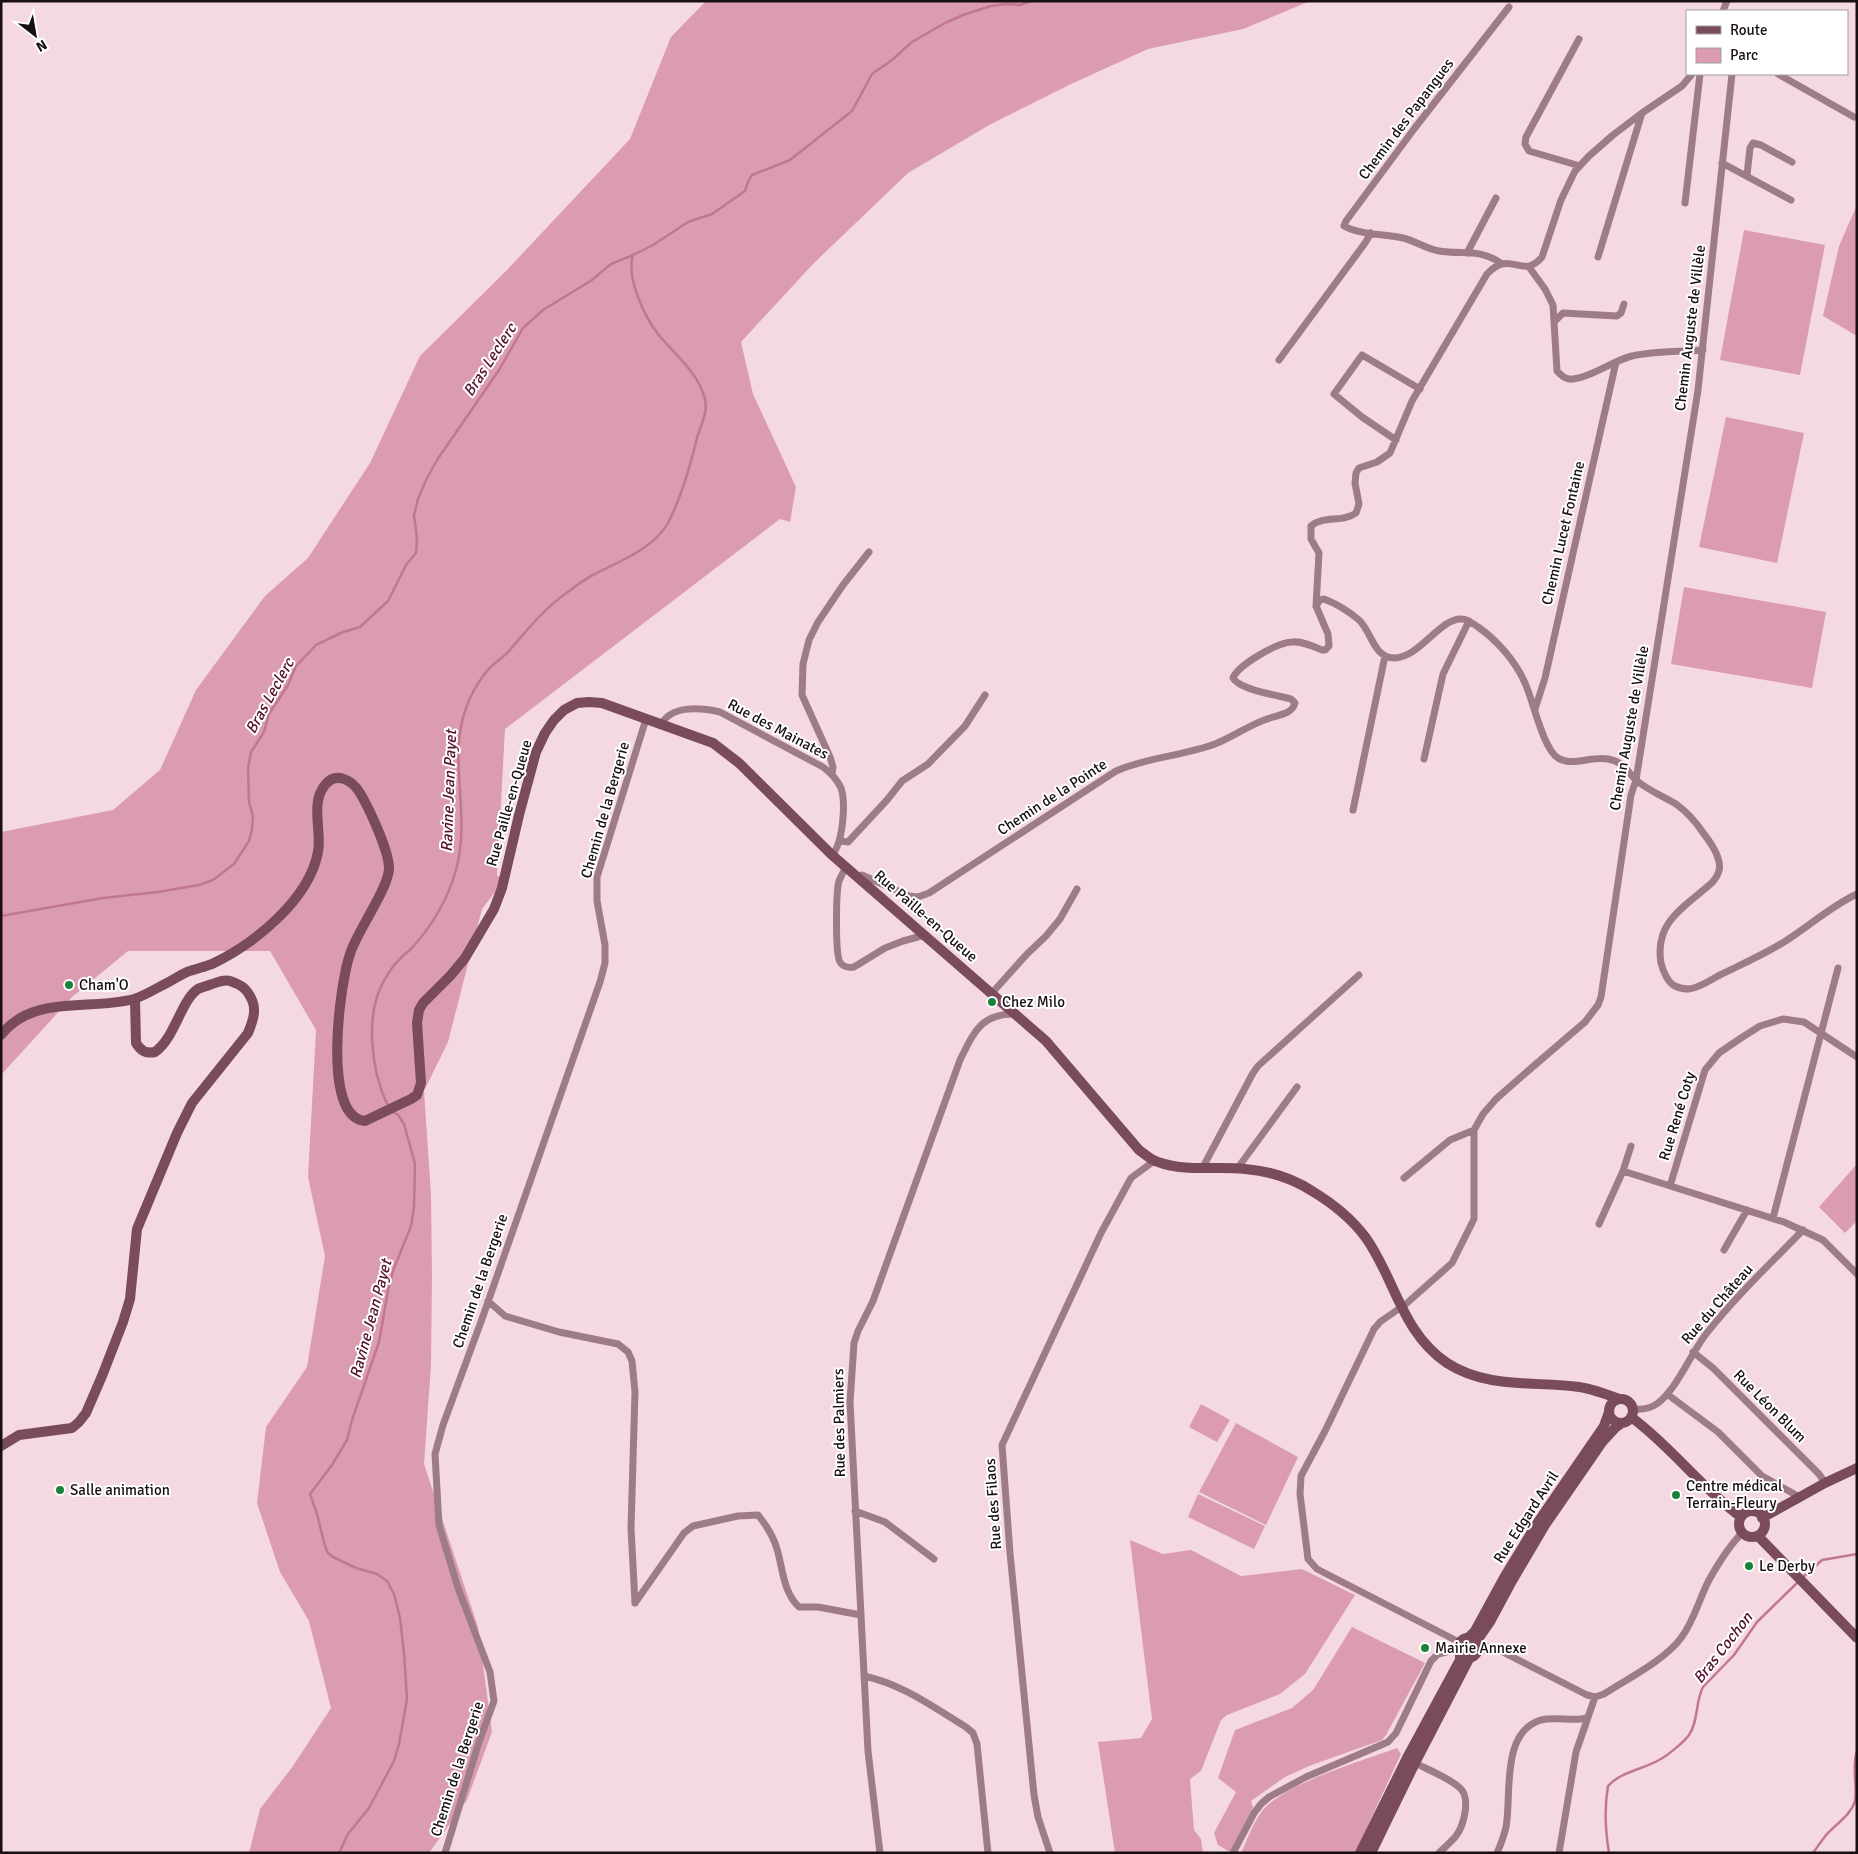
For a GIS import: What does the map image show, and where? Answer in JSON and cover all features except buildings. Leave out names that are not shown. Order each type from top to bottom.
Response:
[{"type":"main road","name":"Rue Paille-en-Queue","points":[[135,999],[186,972],[210,965],[226,956],[273,922],[293,903],[311,875],[319,850],[320,795],[324,786],[330,780],[345,779],[360,792],[384,847],[390,870],[384,887],[357,936],[350,954],[337,1032],[338,1076],[342,1096],[353,1116],[359,1120],[366,1121],[411,1099],[417,1095],[421,1083],[417,1023],[419,1010],[423,1003],[465,958],[494,909],[502,888],[536,752],[554,720],[564,710],[577,703],[602,703],[713,744],[739,763],[832,855],[1046,1041],[1140,1150],[1154,1161]]},
{"type":"main road","points":[[1,1036],[19,1018],[36,1011],[55,1006],[135,999],[136,1043],[146,1053],[155,1052],[163,1045],[197,989],[225,980],[238,984],[247,990],[254,1004],[253,1020],[248,1033],[192,1103],[157,1180],[137,1229],[130,1299],[102,1376],[86,1413],[72,1428],[19,1435],[1,1446]]},
{"type":"main road","points":[[1154,1161],[1181,1166],[1237,1169],[1282,1176],[1312,1191],[1349,1218],[1366,1238],[1378,1258],[1400,1308],[1426,1343],[1445,1362],[1485,1379],[1520,1384],[1579,1387],[1603,1392],[1629,1402],[1628,1416]]},
{"type":"main road","points":[[1589,1390],[1609,1410],[1612,1419],[1628,1416],[1649,1430],[1726,1507],[1741,1517]]},
{"type":"main road","points":[[1609,1410],[1612,1402],[1619,1399]]},
{"type":"main road","name":"Rue Edgard Avril","points":[[1360,1853],[1411,1761],[1475,1631],[1505,1576],[1538,1522],[1604,1426],[1609,1410]]},
{"type":"main road","name":"Rue Edgard Avril","points":[[1468,1648],[1490,1622],[1545,1525],[1611,1431],[1628,1416]]},
{"type":"main road","points":[[1762,1518],[1825,1483],[1857,1468]]},
{"type":"main road","points":[[1756,1512],[1762,1518],[1764,1526],[1758,1536],[1749,1537],[1742,1533],[1739,1525],[1744,1514],[1756,1512]]},
{"type":"main road","points":[[1758,1536],[1857,1638]]},
{"type":"main road","name":"Rue Edgard Avril","points":[[1371,1853],[1411,1761]]},
{"type":"street","name":"Chemin des Papangues","points":[[1502,264],[1485,254],[1440,251],[1423,247],[1404,238],[1371,233],[1344,227],[1344,225],[1414,129],[1509,7]]},
{"type":"street","points":[[1580,39],[1526,138],[1525,144],[1529,151],[1580,166]]},
{"type":"street","points":[[1502,264],[1508,262],[1529,267],[1536,264],[1542,257],[1561,200],[1575,171],[1614,135],[1682,86],[1691,75]]},
{"type":"street","points":[[1685,203],[1700,75]]},
{"type":"street","name":"Chemin Auguste de Villèle","points":[[1474,1130],[1496,1099],[1585,1022],[1598,1005],[1604,985],[1631,795],[1636,780],[1698,390],[1732,75]]},
{"type":"street","points":[[1780,75],[1854,117]]},
{"type":"street","points":[[1598,257],[1642,113]]},
{"type":"street","points":[[1747,175],[1750,148],[1753,143],[1761,145],[1792,162]]},
{"type":"street","points":[[1722,163],[1791,200]]},
{"type":"street","points":[[1467,253],[1496,198]]},
{"type":"street","points":[[1279,360],[1366,243],[1371,233]]},
{"type":"street","name":"Chemin de la Pointe","points":[[858,877],[862,875],[898,889],[909,896],[918,897],[929,893],[1116,771],[1128,766],[1177,756],[1216,744],[1266,719],[1286,713],[1294,706],[1295,703],[1291,699],[1245,687],[1238,684],[1233,678],[1236,672],[1245,665],[1284,643],[1295,642],[1322,650],[1328,648],[1330,643],[1328,634],[1316,606],[1319,553],[1311,539],[1311,526],[1316,522],[1346,518],[1356,513],[1359,504],[1355,483],[1356,473],[1359,468],[1387,457],[1393,449],[1412,401],[1487,274],[1496,266],[1502,264]]},
{"type":"street","points":[[1529,267],[1545,289],[1553,305],[1557,371],[1563,378],[1571,380],[1580,378],[1632,356],[1703,350]]},
{"type":"street","points":[[1555,321],[1563,313],[1617,316],[1621,314],[1624,304]]},
{"type":"street","points":[[1396,440],[1362,417],[1334,394],[1336,389],[1362,355],[1420,389]]},
{"type":"street","name":"Chemin Lucet Fontaine","points":[[1535,709],[1545,678],[1616,362]]},
{"type":"street","points":[[832,774],[834,767],[802,695],[802,664],[809,640],[818,622],[869,552]]},
{"type":"street","points":[[1316,606],[1320,600],[1324,599],[1352,615],[1360,621],[1374,645],[1384,656],[1395,658],[1406,656],[1452,621],[1461,618],[1480,627],[1514,663],[1525,682],[1552,753],[1568,762],[1597,758],[1614,760],[1621,764],[1636,780],[1688,814],[1708,839],[1719,862],[1719,871],[1713,882],[1688,901],[1665,927],[1660,946],[1662,965],[1668,979],[1677,988],[1688,989],[1698,986],[1745,963],[1782,943],[1857,894]]},
{"type":"street","points":[[1424,759],[1444,674],[1469,621]]},
{"type":"street","points":[[1353,810],[1384,656]]},
{"type":"street","points":[[840,841],[848,842],[902,781],[928,764],[965,726],[985,695]]},
{"type":"street","name":"Rue des Mainates","points":[[661,725],[671,714],[692,708],[720,712],[823,767],[832,774],[842,791],[840,841],[832,855]]},
{"type":"street","name":"Chemin de la Bergerie","points":[[445,1853],[479,1742],[494,1701],[490,1672],[458,1588],[439,1525],[435,1454],[443,1425],[604,969],[606,946],[597,901],[597,877],[646,719]]},
{"type":"street","points":[[846,867],[839,882],[836,946],[838,958],[842,964],[849,968],[854,967],[884,948],[925,935]]},
{"type":"street","points":[[992,993],[1056,925],[1077,889]]},
{"type":"street","points":[[1773,1218],[1838,968]]},
{"type":"street","points":[[1203,1167],[1258,1066],[1359,975]]},
{"type":"street","name":"Rue des Palmiers","points":[[880,1853],[868,1751],[850,1402],[852,1357],[858,1331],[873,1301],[960,1060],[972,1034],[987,1020],[1001,1014],[1016,1014]]},
{"type":"street","name":"Rue René Coty","points":[[1670,1186],[1705,1070],[1720,1053],[1760,1026],[1783,1019],[1804,1022],[1857,1056]]},
{"type":"street","points":[[1237,1169],[1297,1086]]},
{"type":"street","points":[[1404,1178],[1443,1145],[1459,1135],[1474,1130],[1474,1219],[1452,1263],[1374,1329],[1301,1476],[1300,1494],[1308,1559],[1317,1569],[1468,1648]]},
{"type":"street","points":[[1600,1224],[1623,1171],[1631,1146]]},
{"type":"street","name":"Rue des Filaos","points":[[1050,1853],[1038,1817],[1034,1795],[1010,1553],[1002,1445],[1101,1233],[1131,1178],[1154,1161]]},
{"type":"street","points":[[1623,1171],[1773,1218],[1803,1230],[1823,1240],[1857,1274]]},
{"type":"street","points":[[1724,1250],[1747,1210]]},
{"type":"street","name":"Rue du Château","points":[[1628,1416],[1657,1404],[1667,1394],[1692,1352],[1727,1310],[1803,1230]]},
{"type":"street","points":[[488,1301],[505,1316],[559,1332],[618,1344],[628,1352],[632,1362],[635,1392],[631,1528],[635,1603],[684,1534],[694,1526],[738,1516],[758,1515],[770,1529],[777,1548],[782,1573],[792,1600],[799,1607],[818,1607],[861,1615]]},
{"type":"street","name":"Rue Léon Blum","points":[[1692,1352],[1713,1368],[1819,1474],[1825,1483]]},
{"type":"street","points":[[1667,1394],[1718,1432],[1762,1476],[1799,1498]]},
{"type":"street","points":[[855,1511],[885,1522],[934,1559]]},
{"type":"street","points":[[1233,1853],[1254,1813],[1269,1797],[1306,1777],[1388,1742],[1396,1733],[1431,1661],[1438,1654],[1468,1648],[1493,1647],[1587,1695],[1595,1697],[1604,1694],[1670,1651],[1681,1639],[1689,1627],[1709,1580],[1734,1541],[1742,1533]]},
{"type":"street","points":[[864,1676],[900,1687],[973,1733],[977,1744],[988,1853]]},
{"type":"street","points":[[1559,1853],[1576,1752],[1595,1697]]},
{"type":"street","points":[[1497,1853],[1506,1826],[1511,1760],[1519,1736],[1540,1720],[1578,1720],[1587,1718]]},
{"type":"street","points":[[1411,1761],[1461,1788],[1465,1798],[1466,1808],[1461,1826],[1456,1835],[1439,1853]]},
{"type":"green space","points":[[706,1],[1310,1],[1243,29],[1148,49],[1069,85],[991,124],[908,173],[813,264],[741,342],[753,394],[796,487],[790,522],[780,519],[505,729],[497,876],[505,879],[482,909],[448,1042],[424,1091],[431,1194],[432,1276],[431,1365],[424,1464],[478,1627],[492,1732],[467,1800],[429,1853],[249,1853],[260,1809],[293,1766],[331,1708],[309,1621],[280,1572],[257,1503],[266,1427],[307,1367],[325,1256],[308,1177],[316,1030],[270,951],[128,951],[72,997],[1,1075],[1,832],[113,810],[160,770],[196,690],[265,596],[308,558],[370,463],[420,356],[506,271],[630,139],[671,37]]},
{"type":"green space","points":[[1857,205],[1857,336],[1823,316],[1839,246]]},
{"type":"green space","points":[[1744,230],[1825,245],[1800,375],[1720,360]]},
{"type":"green space","points":[[1726,417],[1804,433],[1777,563],[1699,547]]},
{"type":"green space","points":[[1684,587],[1826,612],[1812,688],[1671,664]]},
{"type":"green space","points":[[1857,1164],[1857,1221],[1845,1233],[1819,1207]]},
{"type":"green space","points":[[1201,1404],[1230,1420],[1217,1442],[1189,1427]]},
{"type":"green space","points":[[1236,1423],[1298,1457],[1266,1525],[1199,1492]]},
{"type":"green space","points":[[1198,1494],[1265,1526],[1254,1549],[1188,1517]]},
{"type":"green space","points":[[1130,1540],[1163,1554],[1191,1550],[1241,1576],[1302,1569],[1355,1595],[1305,1674],[1280,1694],[1227,1715],[1221,1720],[1201,1771],[1190,1779],[1194,1830],[1201,1839],[1203,1853],[1115,1853],[1098,1742],[1141,1738],[1152,1719]]},
{"type":"green space","points":[[1352,1627],[1425,1663],[1382,1740],[1309,1766],[1285,1777],[1251,1801],[1253,1807],[1230,1852],[1218,1845],[1214,1833],[1236,1792],[1218,1778],[1235,1730],[1292,1708],[1313,1690]]},
{"type":"green space","points":[[1397,1748],[1401,1754],[1355,1853],[1241,1853],[1262,1811],[1273,1801],[1306,1782]]},
{"type":"waterway","name":"Ravine Jean Payet","points":[[388,1106],[377,1076],[374,1059],[372,1042],[374,1008],[378,993],[385,979],[396,963],[411,949],[432,922],[453,881],[461,844],[459,744],[462,720],[471,695],[489,668],[506,654],[557,600],[587,578],[645,547],[662,532],[673,513],[681,492],[704,418],[706,404],[702,389],[697,380],[658,334],[642,307],[632,274],[631,264],[633,255],[653,245],[688,222],[712,214],[745,191],[752,175],[790,160],[852,111],[872,74],[892,60],[912,42],[963,15],[991,6],[1005,4],[1020,5],[1031,1]]},
{"type":"waterway","name":"Bras Leclerc","points":[[1,916],[103,898],[199,885],[213,880],[234,864],[249,841],[252,829],[253,816],[249,802],[248,768],[251,752],[264,732],[269,714],[288,685],[296,666],[316,645],[343,632],[360,627],[388,601],[406,565],[416,553],[417,539],[414,515],[426,480],[437,460],[499,370],[523,328],[543,310],[592,280],[611,264],[633,255]]},
{"type":"waterway","name":"Ravine Jean Payet","points":[[339,1853],[348,1834],[369,1808],[394,1761],[407,1699],[400,1618],[394,1594],[387,1581],[377,1574],[356,1568],[328,1553],[310,1494],[332,1465],[347,1440],[379,1342],[393,1271],[411,1226],[414,1207],[415,1164],[404,1124],[398,1115],[393,1112]]},
{"type":"waterway","name":"Bras Cochon","points":[[1802,1578],[1822,1560],[1857,1554]]},
{"type":"waterway","name":"Bras Cochon","points":[[1609,1853],[1605,1819],[1608,1786],[1619,1777],[1662,1758],[1687,1738],[1694,1723],[1703,1687],[1734,1655],[1757,1622],[1798,1582]]},
{"type":"waterway","points":[[1813,1853],[1827,1834],[1847,1815],[1853,1806],[1856,1795],[1855,1758],[1857,1751]]},
{"type":"place","name":"Cham'O","points":[[69,985]]},
{"type":"place","name":"Chez Milo","points":[[992,1002]]},
{"type":"place","name":"Salle animation","points":[[60,1490]]},
{"type":"place","name":"Centre médical Terrain-Fleury","points":[[1676,1495]]},
{"type":"place","name":"Le Derby","points":[[1749,1566]]},
{"type":"place","name":"Mairie Annexe","points":[[1425,1648]]}]
